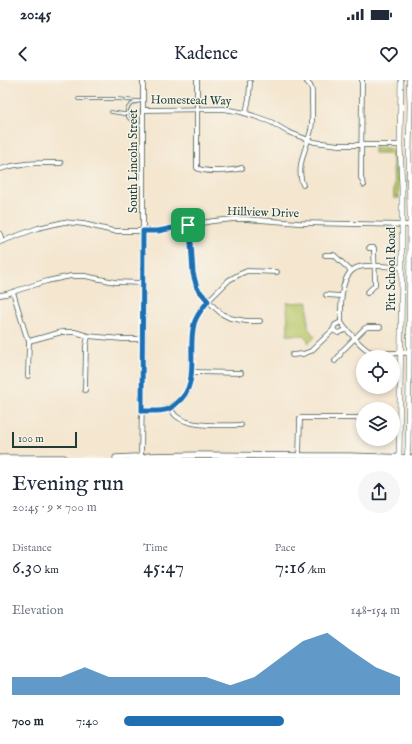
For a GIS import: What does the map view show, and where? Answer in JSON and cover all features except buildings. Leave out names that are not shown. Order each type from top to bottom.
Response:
[{"type":"main road","points":[[116,458],[200,455],[412,458]]},
{"type":"main road","points":[[0,458],[64,458]]},
{"type":"street","name":"South Lincoln Street","points":[[141,458],[143,339],[143,80]]},
{"type":"street","points":[[197,80],[197,168],[203,170],[228,170],[242,168]]},
{"type":"street","points":[[362,80],[361,178],[364,185]]},
{"type":"street","name":"Pitt School Road","points":[[399,458],[402,267],[402,187],[400,145],[401,80]]},
{"type":"street","name":"Pitt School Road","points":[[406,458],[408,440],[409,353],[409,156],[411,149],[410,80]]},
{"type":"street","points":[[246,114],[250,82]]},
{"type":"street","points":[[303,185],[301,180],[301,166],[312,118],[312,90],[310,84],[307,82]]},
{"type":"street","name":"Homestead Way","points":[[143,110],[224,110],[242,112],[263,119],[288,132],[308,140],[329,144],[400,145],[411,142]]},
{"type":"street","name":"Homestead Way","points":[[400,145],[411,149]]},
{"type":"street","points":[[0,169],[11,165],[25,163],[61,163]]},
{"type":"street","name":"Hillview Drive","points":[[1,241],[38,228],[64,222],[84,224],[112,230],[143,231],[158,231],[213,221],[246,219],[300,224],[410,224]]},
{"type":"street","points":[[188,225],[193,273],[197,288],[222,314],[230,318],[260,322]]},
{"type":"street","points":[[0,234],[1,241]]},
{"type":"street","points":[[367,293],[375,285],[376,281],[374,248],[369,248]]},
{"type":"street","points":[[325,255],[334,255],[351,271]]},
{"type":"street","points":[[368,350],[361,346],[340,322],[341,296],[347,276],[351,271],[360,267],[402,267]]},
{"type":"street","points":[[142,411],[170,408],[186,394],[192,372],[192,338],[194,324],[198,314],[208,301],[229,280],[247,271],[277,272]]},
{"type":"street","points":[[0,295],[47,280],[71,276],[85,276],[115,282],[143,282]]},
{"type":"street","points":[[13,292],[29,341],[28,376]]},
{"type":"street","points":[[326,294],[341,296]]},
{"type":"street","points":[[292,355],[303,354],[311,351],[333,330],[335,325],[340,322]]},
{"type":"street","points":[[335,361],[341,352],[364,329],[367,327],[380,327]]},
{"type":"street","points":[[333,330],[338,332],[346,330]]},
{"type":"street","points":[[29,341],[62,332],[75,332],[88,336],[122,339],[143,339]]},
{"type":"street","points":[[85,390],[86,346],[88,336]]},
{"type":"street","points":[[401,352],[409,353]]},
{"type":"street","points":[[192,372],[241,373]]},
{"type":"street","points":[[170,408],[176,416],[182,420],[194,424],[241,425]]},
{"type":"street","points":[[299,457],[300,418],[356,418]]},
{"type":"lane","points":[[78,99],[117,99],[138,101]]},
{"type":"lane","points":[[143,100],[133,103],[127,114],[130,120],[134,123],[143,125]]},
{"type":"lane","points":[[111,112],[127,114]]},
{"type":"green space","points":[[374,148],[389,148],[397,154],[399,198],[394,198],[393,158],[388,153],[374,153]]},
{"type":"green space","points":[[308,302],[308,328],[315,337],[309,343],[303,335],[287,335],[287,303]]},
{"type":"route","points":[[188,225],[193,273],[197,288],[208,301],[198,314],[194,324],[192,338],[191,379],[186,394],[170,408],[142,411],[143,231],[158,231],[188,225]]}]
